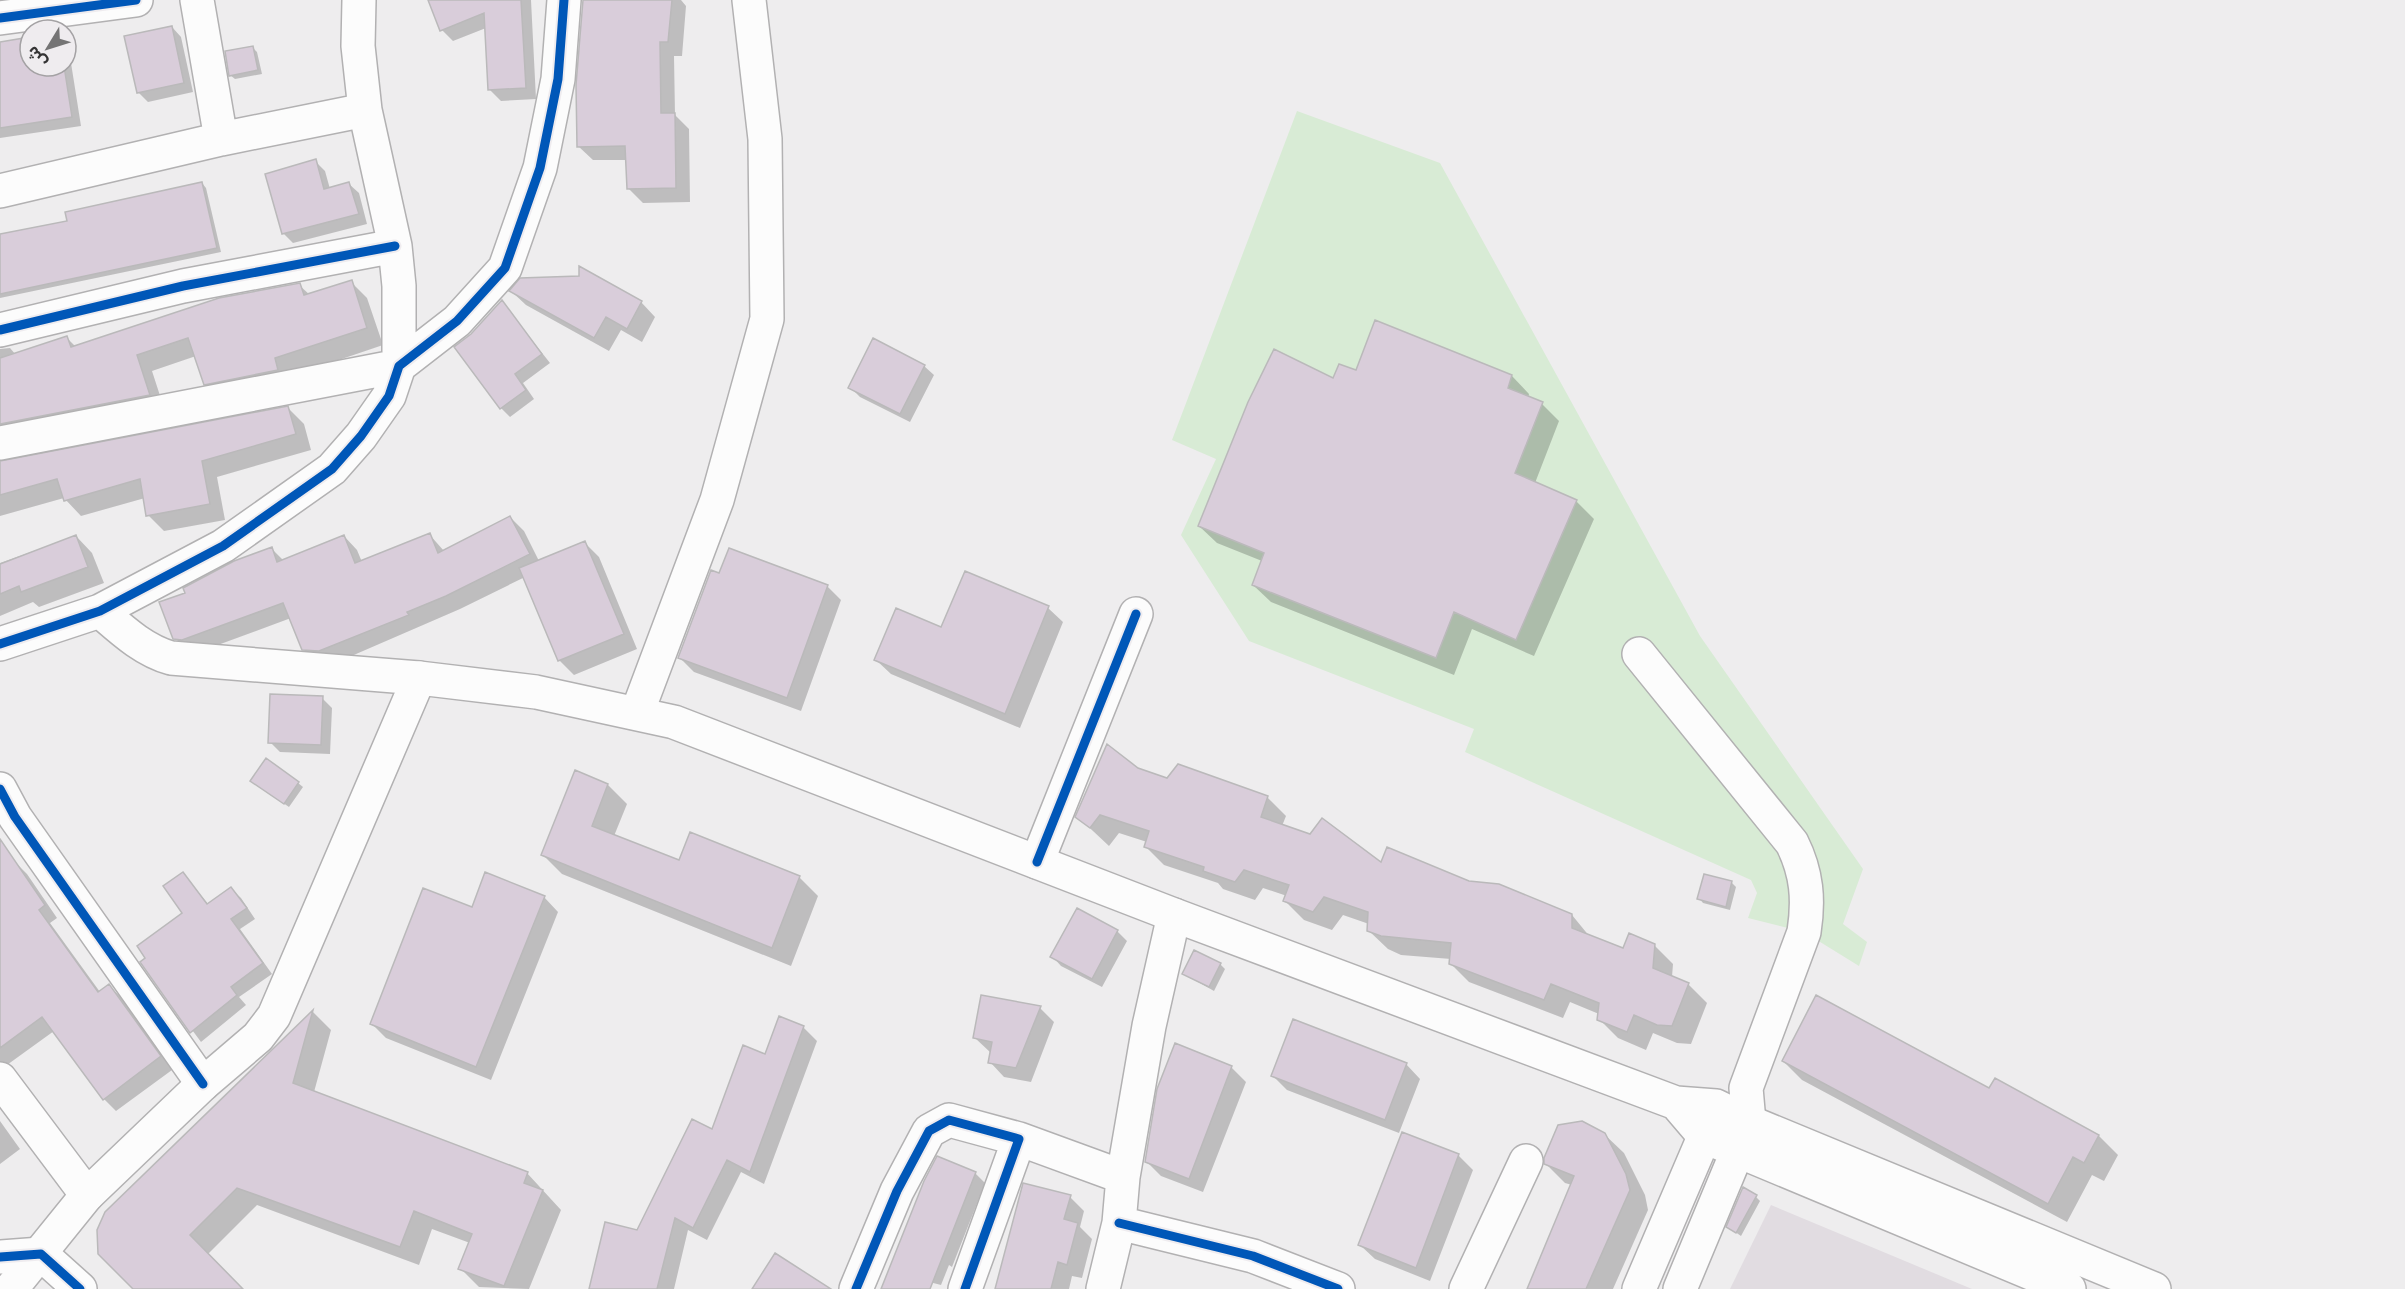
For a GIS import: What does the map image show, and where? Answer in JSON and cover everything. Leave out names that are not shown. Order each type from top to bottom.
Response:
[{"type":"street","points":[[0,18],[136,0]]},
{"type":"street","points":[[197,0],[221,139]]},
{"type":"street","points":[[0,644],[100,611],[224,546],[332,469],[361,436],[389,396],[399,366],[399,286],[395,246],[365,110],[358,46],[359,0]]},
{"type":"street","points":[[0,443],[399,366],[457,321],[505,268],[540,168],[558,79],[564,0]]},
{"type":"street","points":[[637,713],[717,500],[767,319],[765,139],[749,0]]},
{"type":"street","points":[[0,191],[221,139],[365,110]]},
{"type":"street","points":[[0,330],[183,286],[395,246]]},
{"type":"street","points":[[100,611],[139,644],[156,654],[171,658],[419,678],[536,692],[674,722],[1174,915],[1676,1102],[1716,1106],[1749,1122],[2154,1289]]},
{"type":"street","points":[[1037,862],[1136,614]]},
{"type":"street","points":[[1639,654],[1792,843],[1806,878],[1807,914],[1804,932],[1746,1088],[1749,1122],[1680,1289]]},
{"type":"street","points":[[9,1283],[41,1254],[87,1195],[203,1084],[258,1037],[274,1016],[419,678]]},
{"type":"street","points":[[0,789],[8,823],[203,1084]]},
{"type":"street","points":[[1103,1289],[1119,1223],[1123,1177],[1149,1026],[1174,915]]},
{"type":"street","points":[[0,1079],[87,1195]]},
{"type":"street","points":[[1639,1289],[1705,1137],[1716,1106],[1746,1088]]},
{"type":"street","points":[[1676,1102],[1705,1137],[2070,1289]]},
{"type":"street","points":[[856,1289],[897,1191],[930,1131],[949,1120],[1019,1139],[1123,1177]]},
{"type":"street","points":[[965,1289],[1019,1139]]},
{"type":"street","points":[[1466,1289],[1527,1161]]},
{"type":"street","points":[[1119,1223],[1253,1256],[1338,1289]]},
{"type":"street","points":[[2034,1274],[2045,1244]]},
{"type":"street","points":[[0,1257],[41,1254],[80,1289]]},
{"type":"shaded area","points":[[1771,1205],[1972,1289],[1730,1289]]},
{"type":"green space","points":[[1297,111],[1440,163],[1700,636],[1863,869],[1843,924],[1867,942],[1859,966],[1804,932],[1748,918],[1757,893],[1751,880],[1465,752],[1474,729],[1249,641],[1181,535],[1216,459],[1172,440]]},
{"type":"building","points":[[428,0],[521,0],[526,88],[488,90],[484,13],[440,31]]},
{"type":"building","points":[[583,0],[672,0],[668,42],[660,42],[661,113],[675,113],[676,188],[627,189],[625,146],[577,147],[576,85]]},
{"type":"building","points":[[172,26],[184,83],[137,93],[124,36]]},
{"type":"building","points":[[18,39],[18,78],[66,78],[72,117],[0,128],[0,42]]},
{"type":"building","points":[[253,46],[258,70],[229,76],[225,51]]},
{"type":"building","points":[[316,159],[324,189],[349,182],[359,214],[282,234],[265,174]]},
{"type":"building","points":[[202,182],[217,248],[0,294],[0,234],[67,221],[65,212]]},
{"type":"building","points":[[579,266],[642,301],[627,329],[606,317],[594,338],[509,291],[520,278],[579,276]]},
{"type":"building","points":[[352,280],[367,328],[275,358],[278,370],[204,385],[188,338],[137,355],[150,395],[0,424],[0,358],[67,336],[71,347],[219,298],[300,283],[304,295]]},
{"type":"building","points":[[502,300],[542,354],[515,374],[526,390],[500,409],[454,347],[471,334]]},
{"type":"building","points":[[1375,320],[1512,375],[1508,388],[1543,402],[1515,473],[1577,500],[1516,640],[1454,612],[1436,658],[1252,585],[1264,553],[1198,526],[1248,402],[1274,349],[1333,378],[1339,364],[1356,370]]},
{"type":"building","points":[[873,338],[925,365],[900,414],[848,388]]},
{"type":"building","points":[[288,406],[296,434],[202,461],[210,504],[146,516],[140,479],[64,501],[57,479],[0,495],[0,461]]},
{"type":"building","points":[[510,516],[530,554],[446,596],[407,612],[409,615],[319,651],[302,650],[283,603],[182,640],[173,639],[159,602],[185,593],[183,588],[234,561],[272,547],[277,562],[344,535],[355,563],[430,533],[438,553]]},
{"type":"building","points":[[76,535],[88,567],[21,592],[19,586],[0,594],[0,564]]},
{"type":"building","points":[[585,541],[624,634],[558,661],[519,568]]},
{"type":"building","points":[[729,548],[828,585],[787,698],[678,658],[711,570],[719,573]]},
{"type":"building","points":[[965,571],[1049,606],[1005,714],[874,660],[896,608],[941,627]]},
{"type":"building","points":[[270,694],[323,696],[321,745],[268,743]]},
{"type":"building","points":[[1107,744],[1138,768],[1167,778],[1178,764],[1268,796],[1261,817],[1310,834],[1322,818],[1381,862],[1387,847],[1469,881],[1499,884],[1572,914],[1572,928],[1623,948],[1629,933],[1655,944],[1653,968],[1689,983],[1672,1026],[1657,1025],[1634,1015],[1627,1032],[1597,1020],[1599,1003],[1551,984],[1544,1000],[1449,964],[1451,943],[1381,936],[1367,931],[1368,912],[1324,897],[1313,912],[1283,901],[1289,885],[1244,870],[1235,882],[1203,871],[1204,867],[1144,847],[1149,831],[1100,815],[1090,828],[1075,817]]},
{"type":"building","points":[[266,758],[299,782],[284,804],[250,781]]},
{"type":"building","points":[[575,770],[608,784],[592,826],[679,860],[690,832],[800,876],[772,948],[541,855]]},
{"type":"building","points":[[0,839],[45,905],[39,910],[98,992],[109,984],[161,1056],[103,1100],[42,1017],[0,1048]]},
{"type":"building","points":[[183,872],[207,904],[231,887],[247,908],[231,919],[263,963],[231,987],[237,995],[190,1033],[140,962],[145,958],[137,946],[182,913],[163,886]]},
{"type":"building","points":[[485,872],[545,896],[476,1067],[370,1024],[423,888],[472,907]]},
{"type":"building","points":[[1704,874],[1732,881],[1726,907],[1697,899]]},
{"type":"building","points":[[1077,908],[1118,930],[1092,979],[1050,957]]},
{"type":"building","points":[[1194,950],[1221,963],[1209,987],[1182,974]]},
{"type":"building","points":[[981,995],[1041,1006],[1016,1068],[988,1063],[992,1042],[973,1038]]},
{"type":"building","points":[[1816,995],[1989,1088],[1995,1078],[2099,1135],[2084,1163],[2073,1157],[2048,1204],[1782,1061]]},
{"type":"building","points":[[313,1010],[293,1083],[528,1172],[524,1183],[543,1190],[504,1286],[458,1269],[472,1234],[414,1211],[400,1247],[237,1188],[190,1235],[243,1289],[133,1289],[98,1254],[97,1230],[105,1212]]},
{"type":"building","points":[[779,1016],[804,1026],[750,1172],[727,1160],[693,1228],[675,1218],[657,1289],[589,1289],[605,1222],[637,1230],[692,1119],[712,1129],[743,1045],[765,1054]]},
{"type":"building","points":[[1293,1019],[1407,1063],[1385,1120],[1271,1076]]},
{"type":"building","points":[[1175,1043],[1232,1066],[1189,1179],[1145,1162],[1157,1089]]},
{"type":"building","points":[[1582,1121],[1605,1133],[1626,1174],[1630,1190],[1586,1289],[1527,1289],[1574,1176],[1544,1164],[1544,1158],[1558,1125]]},
{"type":"building","points":[[1402,1132],[1459,1154],[1416,1268],[1358,1245]]},
{"type":"building","points":[[937,1156],[976,1172],[930,1289],[881,1289],[924,1181]]},
{"type":"building","points":[[1023,1183],[1071,1195],[1064,1219],[1078,1223],[1067,1265],[1058,1262],[1051,1289],[995,1289]]},
{"type":"building","points":[[1743,1187],[1757,1195],[1736,1233],[1726,1227]]},
{"type":"building","points":[[775,1253],[831,1289],[752,1289]]},
{"type":"cycle path","points":[[0,18],[136,0]]},
{"type":"cycle path","points":[[0,644],[100,611],[223,546],[332,469],[361,436],[389,396],[399,366],[457,321],[505,268],[540,168],[558,79],[564,0]]},
{"type":"cycle path","points":[[0,330],[183,286],[395,246]]},
{"type":"cycle path","points":[[1037,862],[1136,614]]},
{"type":"cycle path","points":[[0,789],[15,817],[203,1084]]},
{"type":"cycle path","points":[[856,1289],[897,1191],[929,1131],[949,1120],[1019,1139],[965,1289]]},
{"type":"cycle path","points":[[1119,1223],[1253,1256],[1338,1289]]},
{"type":"cycle path","points":[[0,1257],[41,1254],[80,1289]]}]
